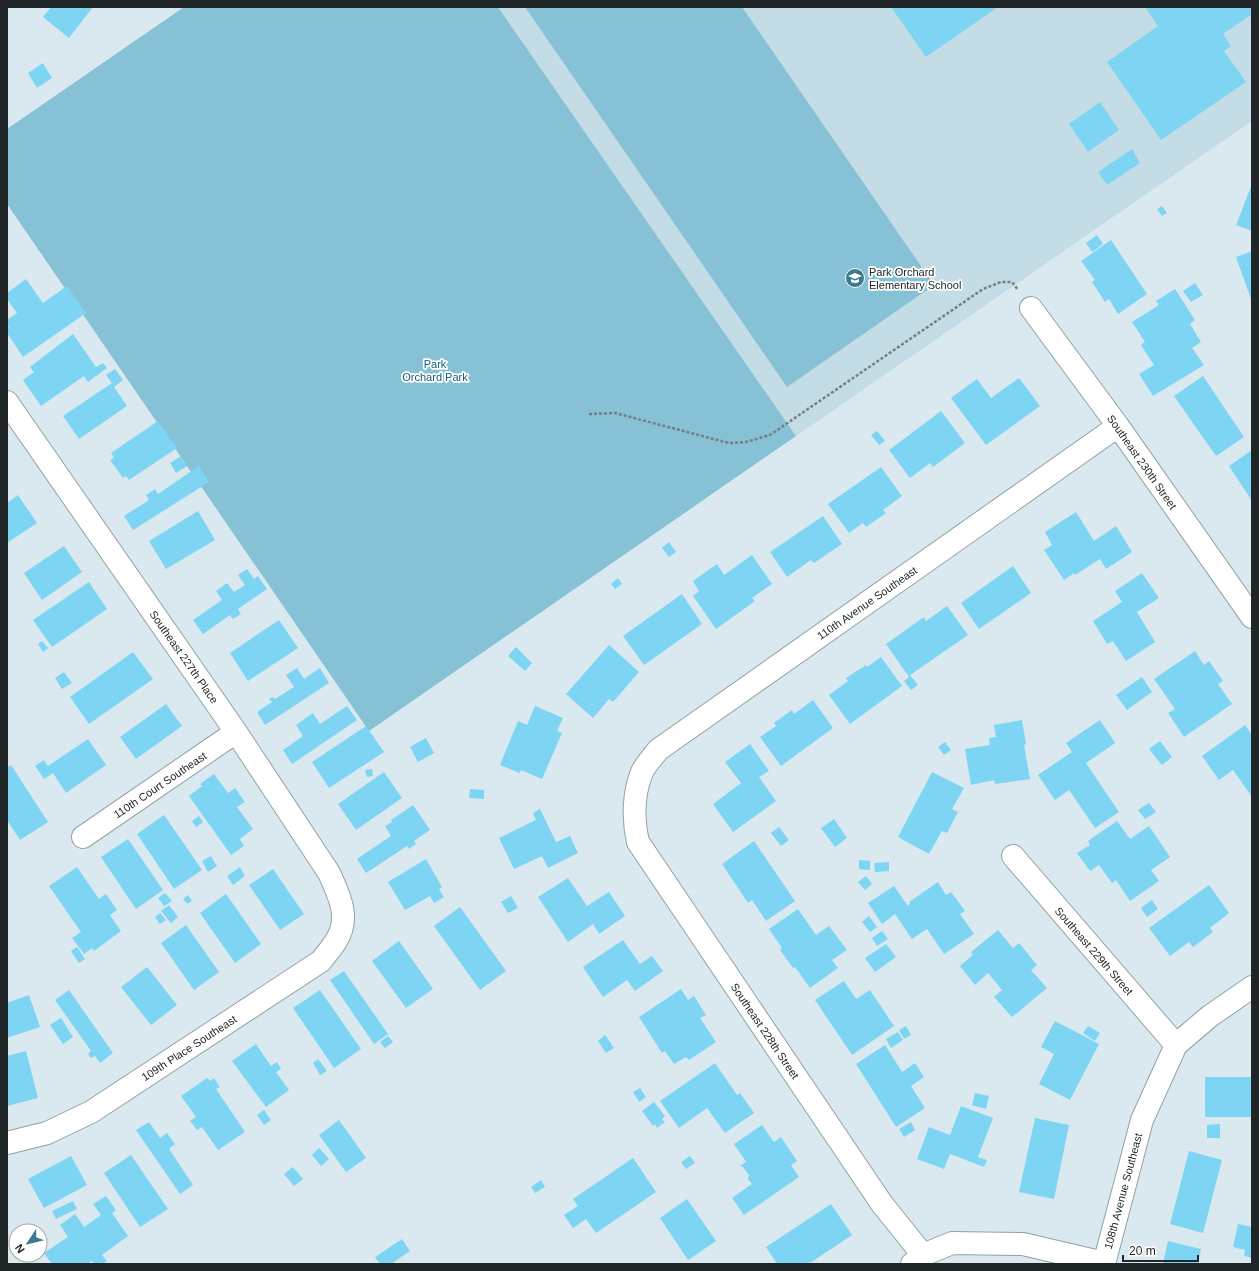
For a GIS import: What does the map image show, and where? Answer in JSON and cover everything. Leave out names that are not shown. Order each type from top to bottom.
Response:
[{"type":"street","name":"Southeast 230th Street","points":[[1031,308],[1118,426],[1252,617]]},
{"type":"street","name":"Southeast 227th Place","points":[[7,402],[236,732],[329,873],[340,897],[344,919]]},
{"type":"street","name":"110th Avenue Southeast","points":[[635,795],[642,771],[658,750],[1118,426]]},
{"type":"street","name":"110th Court Southeast","points":[[83,837],[236,732]]},
{"type":"street","name":"Southeast 228th Street","points":[[635,795],[634,826],[638,842],[882,1204],[917,1260]]},
{"type":"street","name":"Southeast 229th Street","points":[[1013,856],[1176,1045]]},
{"type":"street","name":"109th Place Southeast","points":[[7,1142],[47,1133],[91,1112],[321,961],[337,940],[344,919]]},
{"type":"street","name":"108th Avenue Southeast","points":[[917,1260],[952,1243],[1023,1244],[1104,1264],[1142,1120],[1176,1045],[1210,1016],[1252,987]]},
{"type":"path","points":[[589,414],[615,413],[729,443],[746,442],[770,434],[983,289],[1001,282],[1012,282],[1031,308]]},
{"type":"shaded area","name":"Park Orchard Elementary School","points":[[498,7],[1252,7],[1252,121],[796,436]]},
{"type":"green space","name":"Park Orchard Park","points":[[184,7],[498,7],[796,436],[369,731],[7,204],[7,129]]},
{"type":"green space","points":[[525,7],[742,7],[934,285],[787,387]]},
{"type":"building","points":[[51,7],[93,7],[69,38],[43,17]]},
{"type":"building","points":[[891,7],[998,7],[926,57]]},
{"type":"building","points":[[1145,7],[1252,7],[1252,14],[1223,34],[1231,46],[1224,51],[1246,82],[1161,140],[1107,62],[1158,26]]},
{"type":"building","points":[[43,63],[52,78],[37,88],[28,73]]},
{"type":"building","points":[[1100,102],[1119,130],[1088,152],[1069,124]]},
{"type":"building","points":[[1132,149],[1140,163],[1107,185],[1098,172]]},
{"type":"building","points":[[1252,184],[1252,231],[1236,225]]},
{"type":"building","points":[[1162,206],[1167,213],[1162,216],[1157,209]]},
{"type":"building","points":[[1097,235],[1103,244],[1092,252],[1086,243]]},
{"type":"building","points":[[1111,240],[1147,294],[1118,314],[1109,299],[1105,302],[1092,282],[1095,280],[1081,261]]},
{"type":"building","points":[[1252,251],[1252,302],[1236,257]]},
{"type":"building","points":[[26,279],[43,303],[67,286],[86,313],[23,357],[7,333],[7,329],[9,327],[7,325],[7,320],[17,313],[7,299],[7,293]]},
{"type":"building","points":[[1195,283],[1203,295],[1191,302],[1183,291]]},
{"type":"building","points":[[1175,289],[1195,320],[1190,324],[1201,342],[1192,348],[1204,365],[1153,396],[1139,374],[1154,365],[1141,345],[1145,342],[1132,322],[1159,305],[1156,301]]},
{"type":"building","points":[[73,334],[96,367],[103,363],[107,368],[88,382],[84,376],[41,406],[23,380],[34,372],[30,367]]},
{"type":"building","points":[[115,369],[123,380],[114,387],[127,406],[79,439],[63,416],[112,383],[106,375]]},
{"type":"building","points":[[1203,376],[1244,437],[1216,456],[1174,396]]},
{"type":"building","points":[[1019,378],[1040,406],[986,445],[951,398],[977,379],[991,398]]},
{"type":"building","points":[[941,411],[965,443],[933,467],[930,463],[910,478],[889,450]]},
{"type":"building","points":[[158,421],[177,448],[129,480],[126,476],[123,478],[110,460],[114,458],[111,453]]},
{"type":"building","points":[[877,431],[885,441],[879,445],[871,435]]},
{"type":"building","points":[[1252,450],[1252,501],[1229,466]]},
{"type":"building","points":[[181,456],[187,466],[176,473],[170,463]]},
{"type":"building","points":[[199,466],[209,482],[133,530],[124,516],[149,500],[146,495],[155,489],[158,494]]},
{"type":"building","points":[[881,467],[902,496],[883,510],[886,513],[866,527],[863,523],[849,533],[828,504]]},
{"type":"building","points":[[18,495],[37,523],[7,543],[7,503]]},
{"type":"building","points":[[198,511],[215,540],[166,569],[149,541]]},
{"type":"building","points":[[1076,512],[1094,541],[1116,526],[1132,552],[1106,569],[1100,559],[1075,575],[1074,573],[1064,580],[1044,550],[1052,545],[1045,532]]},
{"type":"building","points":[[823,516],[842,544],[814,563],[811,560],[787,577],[770,552]]},
{"type":"building","points":[[669,542],[676,552],[669,557],[662,548]]},
{"type":"building","points":[[64,546],[82,572],[42,600],[24,573]]},
{"type":"building","points":[[752,555],[772,584],[752,598],[755,601],[716,629],[693,596],[699,591],[693,581],[717,564],[724,575]]},
{"type":"building","points":[[1013,566],[1031,593],[979,629],[961,603]]},
{"type":"building","points":[[247,569],[254,579],[258,576],[267,589],[238,609],[241,614],[233,619],[230,615],[203,634],[193,620],[222,600],[216,591],[227,583],[234,592],[245,585],[238,575]]},
{"type":"building","points":[[1142,573],[1159,598],[1137,612],[1155,642],[1126,661],[1113,641],[1107,644],[1093,621],[1122,602],[1115,591]]},
{"type":"building","points":[[618,578],[622,584],[615,589],[611,584]]},
{"type":"building","points":[[89,582],[107,609],[52,647],[33,620]]},
{"type":"building","points":[[682,594],[702,624],[644,665],[623,636]]},
{"type":"building","points":[[947,606],[968,635],[910,675],[918,685],[911,690],[904,681],[909,677],[886,644],[924,617],[926,621]]},
{"type":"building","points":[[279,620],[298,648],[248,681],[230,653]]},
{"type":"building","points":[[42,641],[48,648],[43,652],[38,644]]},
{"type":"building","points":[[609,645],[639,672],[613,702],[609,699],[593,718],[566,694]]},
{"type":"building","points":[[516,647],[532,663],[525,671],[508,656]]},
{"type":"building","points":[[1195,651],[1204,665],[1209,661],[1223,681],[1218,684],[1232,704],[1184,737],[1168,713],[1175,709],[1154,679]]},
{"type":"building","points":[[133,652],[153,679],[89,724],[70,697]]},
{"type":"building","points":[[881,657],[902,686],[850,724],[829,695],[848,681],[846,678],[866,665],[867,667]]},
{"type":"building","points":[[297,668],[304,679],[320,668],[329,683],[265,725],[257,712],[272,702],[269,699],[273,697],[275,699],[294,687],[286,675]]},
{"type":"building","points":[[64,672],[72,683],[62,689],[55,678]]},
{"type":"building","points":[[1142,677],[1152,692],[1127,710],[1116,695]]},
{"type":"building","points":[[813,700],[833,728],[781,766],[760,737],[776,726],[774,723],[792,710],[794,714]]},
{"type":"building","points":[[166,704],[182,726],[136,759],[120,737]]},
{"type":"building","points":[[347,706],[357,720],[292,764],[283,750],[303,736],[296,725],[313,713],[320,724]]},
{"type":"building","points":[[535,706],[563,718],[557,731],[562,733],[542,779],[521,770],[520,773],[500,765],[518,721],[527,725]]},
{"type":"building","points":[[1022,720],[1026,744],[1024,745],[1030,779],[995,784],[994,780],[971,785],[965,749],[990,745],[989,738],[996,737],[994,725]]},
{"type":"building","points":[[1100,720],[1115,743],[1086,763],[1119,812],[1095,828],[1069,790],[1055,800],[1038,775],[1072,752],[1066,743]]},
{"type":"building","points":[[1245,725],[1252,735],[1252,797],[1233,770],[1219,780],[1202,756]]},
{"type":"building","points":[[366,726],[384,752],[329,788],[312,762]]},
{"type":"building","points":[[426,738],[434,753],[418,762],[410,747]]},
{"type":"building","points":[[88,739],[106,765],[66,793],[53,773],[44,779],[35,766],[44,760],[48,766]]},
{"type":"building","points":[[1160,741],[1172,757],[1162,765],[1149,749]]},
{"type":"building","points":[[945,742],[951,750],[944,755],[938,747]]},
{"type":"building","points":[[750,744],[769,771],[759,777],[776,801],[733,832],[713,804],[741,783],[725,762]]},
{"type":"building","points":[[11,765],[48,822],[20,840],[7,820],[7,768]]},
{"type":"building","points":[[372,769],[373,776],[367,777],[365,770]]},
{"type":"building","points":[[384,772],[402,798],[356,830],[338,804]]},
{"type":"building","points":[[932,772],[964,788],[952,809],[958,812],[947,833],[942,831],[929,854],[898,837]]},
{"type":"building","points":[[214,774],[228,793],[235,788],[245,802],[237,807],[253,829],[240,839],[244,846],[231,855],[189,796],[202,786],[200,784]]},
{"type":"building","points":[[470,789],[484,790],[484,799],[469,798]]},
{"type":"building","points":[[1149,803],[1156,812],[1145,819],[1138,810]]},
{"type":"building","points":[[413,805],[430,830],[414,841],[416,844],[409,849],[407,846],[366,873],[357,859],[391,836],[385,826]]},
{"type":"building","points":[[540,809],[556,842],[570,836],[578,853],[548,868],[542,856],[514,869],[499,838],[536,820],[533,813]]},
{"type":"building","points":[[164,815],[202,870],[174,889],[137,834]]},
{"type":"building","points":[[199,816],[203,822],[196,827],[192,821]]},
{"type":"building","points":[[834,819],[847,838],[835,847],[821,828]]},
{"type":"building","points":[[1117,821],[1130,839],[1149,826],[1170,857],[1151,870],[1159,881],[1130,901],[1116,880],[1112,883],[1099,865],[1090,871],[1077,853],[1090,845],[1088,841]]},
{"type":"building","points":[[779,827],[789,840],[781,846],[771,833]]},
{"type":"building","points":[[128,839],[163,890],[136,909],[101,857]]},
{"type":"building","points":[[754,841],[795,901],[766,921],[752,900],[748,903],[722,864]]},
{"type":"building","points":[[211,856],[217,866],[208,872],[202,861]]},
{"type":"building","points":[[426,859],[442,887],[439,889],[444,897],[434,903],[430,896],[405,910],[388,882]]},
{"type":"building","points":[[859,860],[870,861],[870,870],[859,869]]},
{"type":"building","points":[[889,862],[889,871],[875,872],[874,863]]},
{"type":"building","points":[[77,867],[99,899],[106,894],[117,910],[110,915],[121,931],[94,951],[92,948],[84,954],[72,938],[81,932],[49,886]]},
{"type":"building","points":[[240,867],[245,876],[233,885],[227,876]]},
{"type":"building","points":[[273,869],[304,914],[280,930],[249,885]]},
{"type":"building","points":[[866,876],[872,884],[865,890],[858,882]]},
{"type":"building","points":[[568,878],[587,906],[609,892],[625,916],[599,934],[593,924],[568,942],[538,897]]},
{"type":"building","points":[[938,882],[946,895],[951,892],[965,911],[960,914],[974,934],[944,954],[927,929],[912,939],[895,914],[882,924],[868,903],[894,886],[908,906],[910,904],[909,902]]},
{"type":"building","points":[[1209,885],[1229,913],[1210,928],[1213,932],[1193,947],[1189,942],[1170,956],[1149,928]]},
{"type":"building","points":[[165,893],[172,901],[164,906],[158,898]]},
{"type":"building","points":[[226,894],[261,944],[235,963],[200,913]]},
{"type":"building","points":[[188,895],[192,901],[187,904],[183,899]]},
{"type":"building","points":[[511,896],[518,908],[508,913],[501,902]]},
{"type":"building","points":[[1152,900],[1158,909],[1147,917],[1141,908]]},
{"type":"building","points":[[169,905],[178,917],[171,923],[161,911]]},
{"type":"building","points":[[460,907],[506,971],[480,990],[434,926]]},
{"type":"building","points":[[798,909],[816,935],[829,926],[847,950],[832,960],[838,968],[810,988],[795,967],[793,968],[780,950],[782,948],[769,929]]},
{"type":"building","points":[[160,913],[166,920],[160,924],[155,917]]},
{"type":"building","points":[[869,916],[877,927],[870,932],[862,922]]},
{"type":"building","points":[[186,925],[219,972],[194,990],[161,943]]},
{"type":"building","points":[[998,930],[1013,948],[1019,943],[1037,965],[1031,970],[1047,988],[1012,1017],[994,997],[1002,990],[988,973],[975,985],[960,966],[973,955],[971,952]]},
{"type":"building","points":[[882,931],[888,939],[877,946],[872,938]]},
{"type":"building","points":[[623,940],[640,964],[652,956],[663,971],[635,991],[627,980],[603,997],[583,967]]},
{"type":"building","points":[[399,941],[433,989],[406,1008],[372,961]]},
{"type":"building","points":[[886,944],[896,957],[875,972],[865,958]]},
{"type":"building","points":[[77,947],[85,959],[79,963],[71,951]]},
{"type":"building","points":[[147,967],[177,1005],[151,1025],[121,987]]},
{"type":"building","points":[[344,971],[388,1034],[374,1044],[330,980]]},
{"type":"building","points":[[844,981],[856,999],[870,990],[894,1026],[852,1055],[815,1000]]},
{"type":"building","points":[[681,989],[688,1000],[694,996],[706,1015],[700,1018],[716,1042],[689,1060],[686,1057],[674,1064],[665,1051],[662,1053],[639,1017]]},
{"type":"building","points":[[69,990],[113,1053],[100,1063],[95,1056],[91,1058],[88,1054],[91,1051],[55,1000]]},
{"type":"building","points":[[320,990],[361,1049],[334,1068],[293,1008]]},
{"type":"building","points":[[29,995],[40,1027],[7,1038],[7,1003]]},
{"type":"building","points":[[61,1018],[73,1037],[63,1044],[50,1025]]},
{"type":"building","points":[[1055,1021],[1099,1044],[1070,1100],[1039,1084],[1054,1054],[1041,1047]]},
{"type":"building","points":[[906,1026],[911,1035],[904,1039],[899,1030]]},
{"type":"building","points":[[1088,1026],[1100,1033],[1095,1041],[1083,1033]]},
{"type":"building","points":[[898,1032],[903,1040],[891,1048],[886,1039]]},
{"type":"building","points":[[605,1035],[614,1048],[606,1053],[598,1041]]},
{"type":"building","points":[[388,1036],[393,1042],[385,1048],[380,1042]]},
{"type":"building","points":[[256,1044],[271,1066],[277,1062],[281,1069],[276,1072],[289,1090],[266,1107],[232,1061]]},
{"type":"building","points":[[885,1045],[902,1072],[915,1063],[924,1077],[911,1086],[925,1108],[896,1127],[856,1064]]},
{"type":"building","points":[[26,1051],[38,1098],[7,1106],[7,1056]]},
{"type":"building","points":[[318,1059],[327,1071],[320,1075],[313,1063]]},
{"type":"building","points":[[715,1063],[737,1095],[740,1093],[754,1113],[725,1133],[707,1108],[679,1128],[660,1101]]},
{"type":"building","points":[[1205,1077],[1252,1077],[1252,1117],[1205,1117]]},
{"type":"building","points":[[207,1078],[210,1081],[214,1078],[220,1087],[216,1089],[245,1132],[218,1150],[202,1127],[197,1130],[190,1121],[196,1117],[181,1096]]},
{"type":"building","points":[[640,1088],[646,1097],[639,1102],[633,1092]]},
{"type":"building","points":[[975,1093],[989,1096],[986,1109],[972,1105]]},
{"type":"building","points":[[654,1102],[665,1116],[662,1119],[665,1122],[657,1128],[655,1124],[653,1126],[642,1111]]},
{"type":"building","points":[[961,1106],[993,1118],[978,1157],[987,1160],[984,1167],[950,1154],[944,1169],[917,1159],[929,1127],[950,1135]]},
{"type":"building","points":[[264,1110],[271,1120],[264,1125],[257,1115]]},
{"type":"building","points":[[1035,1118],[1069,1125],[1054,1199],[1019,1192]]},
{"type":"building","points":[[339,1120],[366,1158],[346,1172],[319,1135]]},
{"type":"building","points":[[149,1122],[160,1138],[167,1133],[175,1144],[169,1149],[193,1185],[180,1194],[136,1130]]},
{"type":"building","points":[[911,1122],[915,1130],[904,1137],[899,1129]]},
{"type":"building","points":[[1220,1124],[1220,1138],[1207,1138],[1207,1125]]},
{"type":"building","points":[[762,1125],[774,1142],[781,1137],[797,1161],[791,1165],[799,1177],[744,1215],[732,1198],[752,1184],[748,1179],[749,1175],[743,1167],[740,1166],[746,1162],[734,1144]]},
{"type":"building","points":[[319,1148],[329,1159],[321,1166],[312,1155]]},
{"type":"building","points":[[1189,1151],[1222,1160],[1203,1233],[1170,1224]]},
{"type":"building","points":[[131,1155],[168,1209],[140,1227],[104,1173]]},
{"type":"building","points":[[71,1156],[87,1185],[44,1208],[28,1179]]},
{"type":"building","points":[[690,1156],[695,1163],[686,1169],[681,1162]]},
{"type":"building","points":[[633,1158],[656,1192],[596,1233],[586,1219],[573,1228],[564,1215],[578,1206],[573,1199]]},
{"type":"building","points":[[293,1167],[303,1179],[294,1186],[284,1174]]},
{"type":"building","points":[[541,1180],[545,1187],[535,1193],[531,1187]]},
{"type":"building","points":[[106,1196],[116,1210],[112,1213],[128,1236],[102,1255],[107,1261],[103,1264],[94,1264],[92,1261],[87,1264],[52,1264],[48,1258],[48,1250],[68,1237],[60,1225],[75,1214],[84,1227],[101,1215],[93,1204]]},
{"type":"building","points":[[687,1199],[716,1241],[688,1260],[660,1218]]},
{"type":"building","points":[[73,1201],[77,1209],[56,1219],[52,1211]]},
{"type":"building","points":[[831,1204],[852,1235],[810,1263],[777,1264],[766,1247]]},
{"type":"building","points":[[1238,1224],[1252,1227],[1252,1258],[1244,1256],[1245,1250],[1233,1247]]},
{"type":"building","points":[[402,1239],[410,1251],[391,1264],[380,1264],[375,1257]]},
{"type":"building","points":[[1168,1241],[1201,1249],[1198,1264],[1163,1264]]},
{"type":"place","name":"Park Orchard Elementary School","points":[[855,278]]}]
